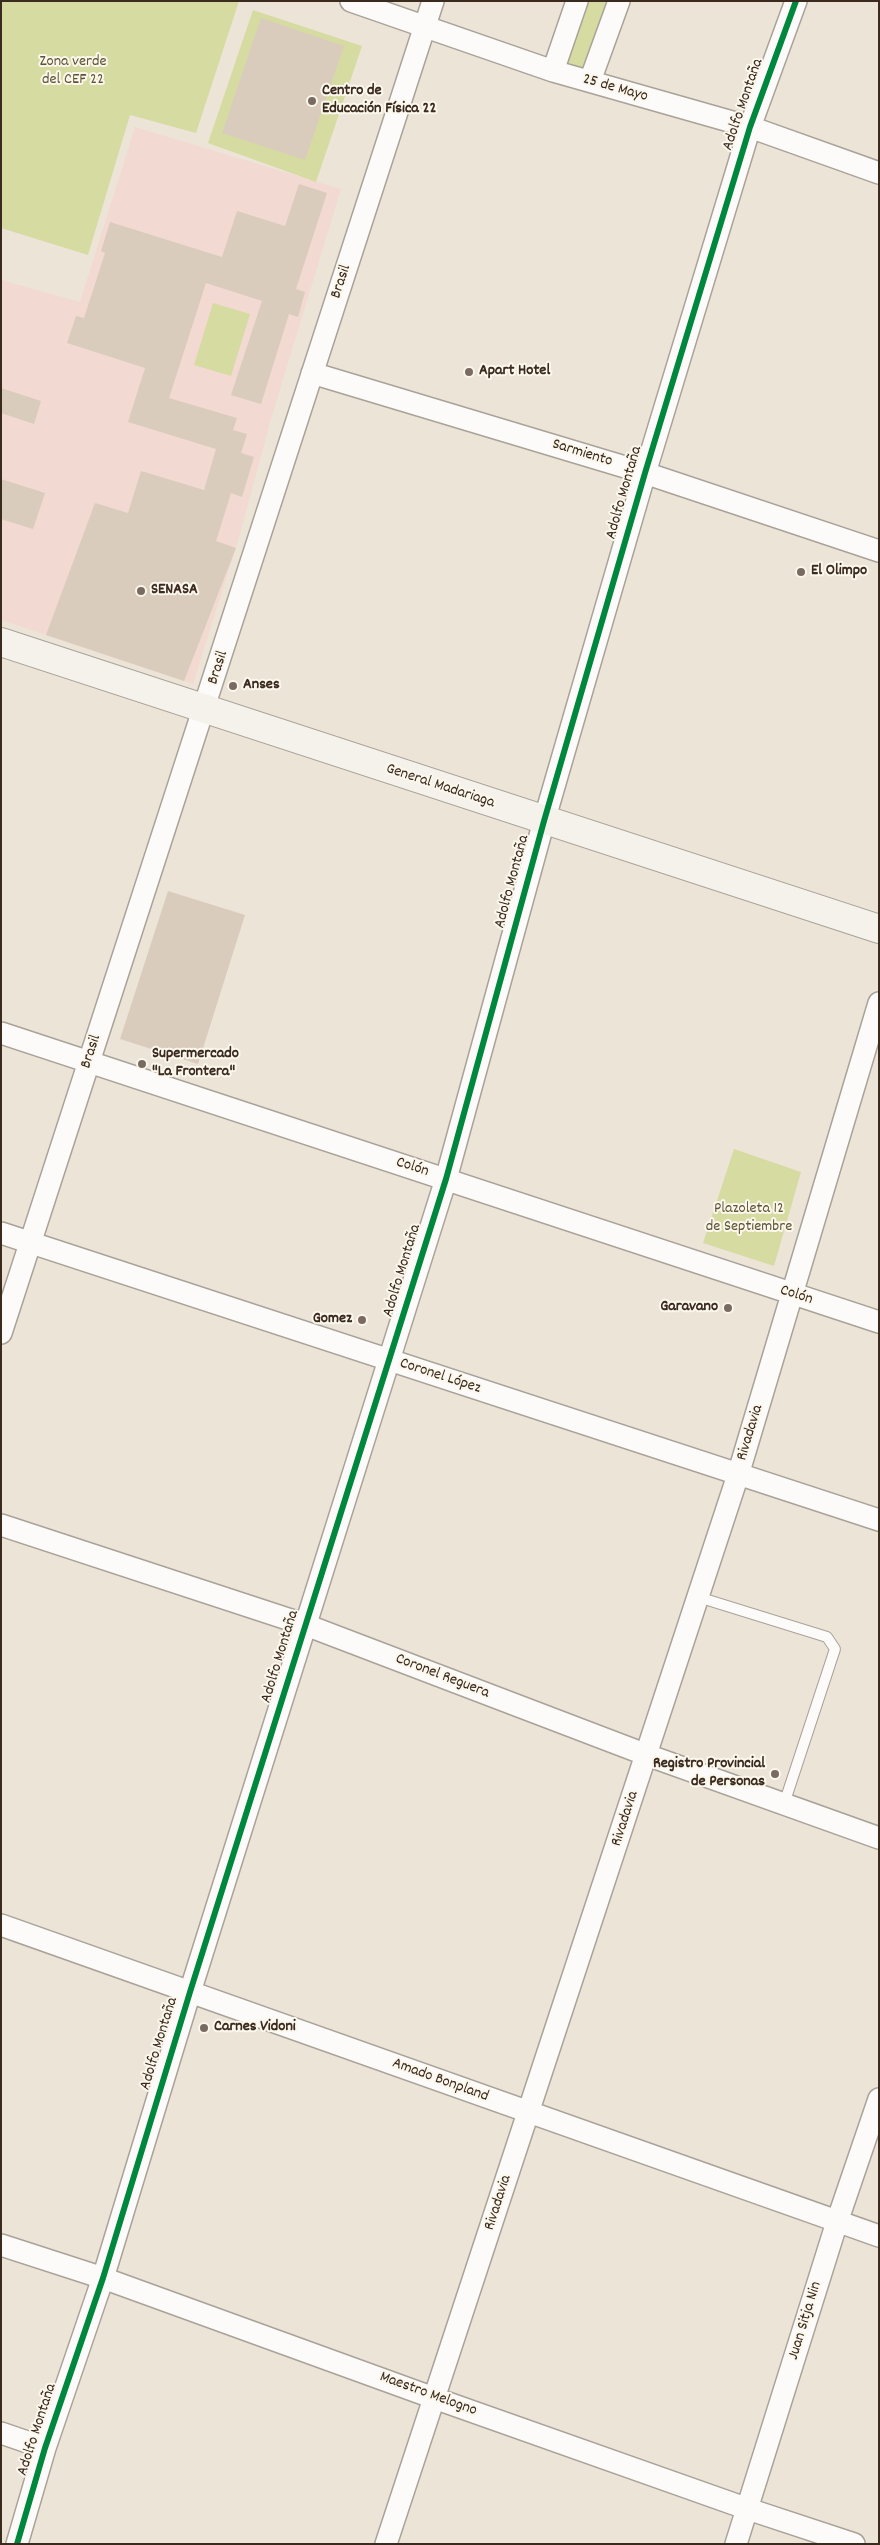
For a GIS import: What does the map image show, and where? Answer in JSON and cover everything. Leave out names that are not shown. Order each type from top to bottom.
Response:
[{"type":"street","name":"25 de Mayo","points":[[351,1],[553,71],[750,127],[879,173]]},
{"type":"street","name":"Brasil","points":[[1,1333],[205,710],[433,1]]},
{"type":"street","points":[[553,71],[577,1]]},
{"type":"street","points":[[590,81],[619,1]]},
{"type":"street","name":"Adolfo Montaña","points":[[18,2544],[45,2448],[103,2278],[190,1992],[446,1180],[544,821],[645,473],[750,127],[796,1]]},
{"type":"street","name":"Sarmiento","points":[[312,373],[645,473],[879,551]]},
{"type":"street","name":"General Madariaga","points":[[1,642],[879,929]]},
{"type":"street","name":"Rivadavia","points":[[386,2544],[530,2112],[738,1475],[879,1003]]},
{"type":"street","name":"Colón","points":[[1,1033],[879,1322]]},
{"type":"street","name":"Coronel López","points":[[1,1233],[879,1520]]},
{"type":"street","name":"Coronel Reguera","points":[[1,1525],[306,1625],[647,1755],[879,1838]]},
{"type":"street","name":"Amado Bonpland","points":[[1,1925],[879,2236]]},
{"type":"street","name":"Juan Sitja Nin","points":[[736,2544],[837,2222],[879,2099]]},
{"type":"street","name":"Maestro Melogno","points":[[1,2245],[103,2278],[434,2398],[748,2509],[854,2544]]},
{"type":"street","points":[[1,2433],[45,2448]]},
{"type":"lane","points":[[698,1597],[827,1638],[835,1650],[784,1804]]},
{"type":"shaded area","points":[[135,127],[341,189],[271,419],[238,541],[193,684],[1,620],[1,280],[80,302]]},
{"type":"green space","name":"Zona verde del CEF 22","points":[[1,1],[239,1],[196,133],[130,115],[88,255],[1,228]]},
{"type":"green space","points":[[587,1],[609,1],[585,69],[566,62]]},
{"type":"green space","points":[[253,10],[362,46],[316,182],[208,143]]},
{"type":"green space","points":[[213,303],[250,314],[231,376],[194,365]]},
{"type":"green space","name":"Plazoleta 12 de Septiembre","points":[[734,1149],[801,1172],[774,1266],[703,1243]]},
{"type":"building","points":[[261,18],[344,46],[305,160],[222,133]]},
{"type":"building","points":[[299,184],[327,193],[296,289],[305,292],[298,317],[289,314],[261,404],[231,395],[262,301],[206,283],[169,398],[237,418],[233,430],[247,434],[241,453],[254,457],[242,497],[231,493],[216,541],[236,548],[184,681],[46,635],[95,503],[128,513],[141,471],[204,490],[216,449],[128,422],[145,368],[67,343],[76,316],[84,318],[105,253],[101,251],[110,222],[222,257],[237,211],[285,226]]},
{"type":"building","points":[[1,388],[41,401],[34,424],[1,413]]},
{"type":"building","points":[[1,479],[45,493],[33,529],[1,519]]},
{"type":"building","points":[[168,891],[245,915],[198,1064],[120,1039]]},
{"type":"cycle path","points":[[17,2544],[45,2448],[103,2278],[190,1992],[446,1179],[544,821],[645,473],[750,127],[796,1]]},
{"type":"place","name":"Centro de Educación Física 22","points":[[312,101]]},
{"type":"place","name":"Apart Hotel","points":[[469,372]]},
{"type":"place","name":"El Olimpo","points":[[801,572]]},
{"type":"place","name":"SENASA","points":[[141,591]]},
{"type":"place","name":"Anses","points":[[233,686]]},
{"type":"place","name":"Supermercado \"La Frontera\"","points":[[142,1064]]},
{"type":"place","name":"Garavano","points":[[728,1308]]},
{"type":"place","name":"Gomez","points":[[362,1320]]},
{"type":"place","name":"Registro Provincial de Personas","points":[[775,1774]]},
{"type":"place","name":"Carnes Vidoni","points":[[204,2028]]}]
